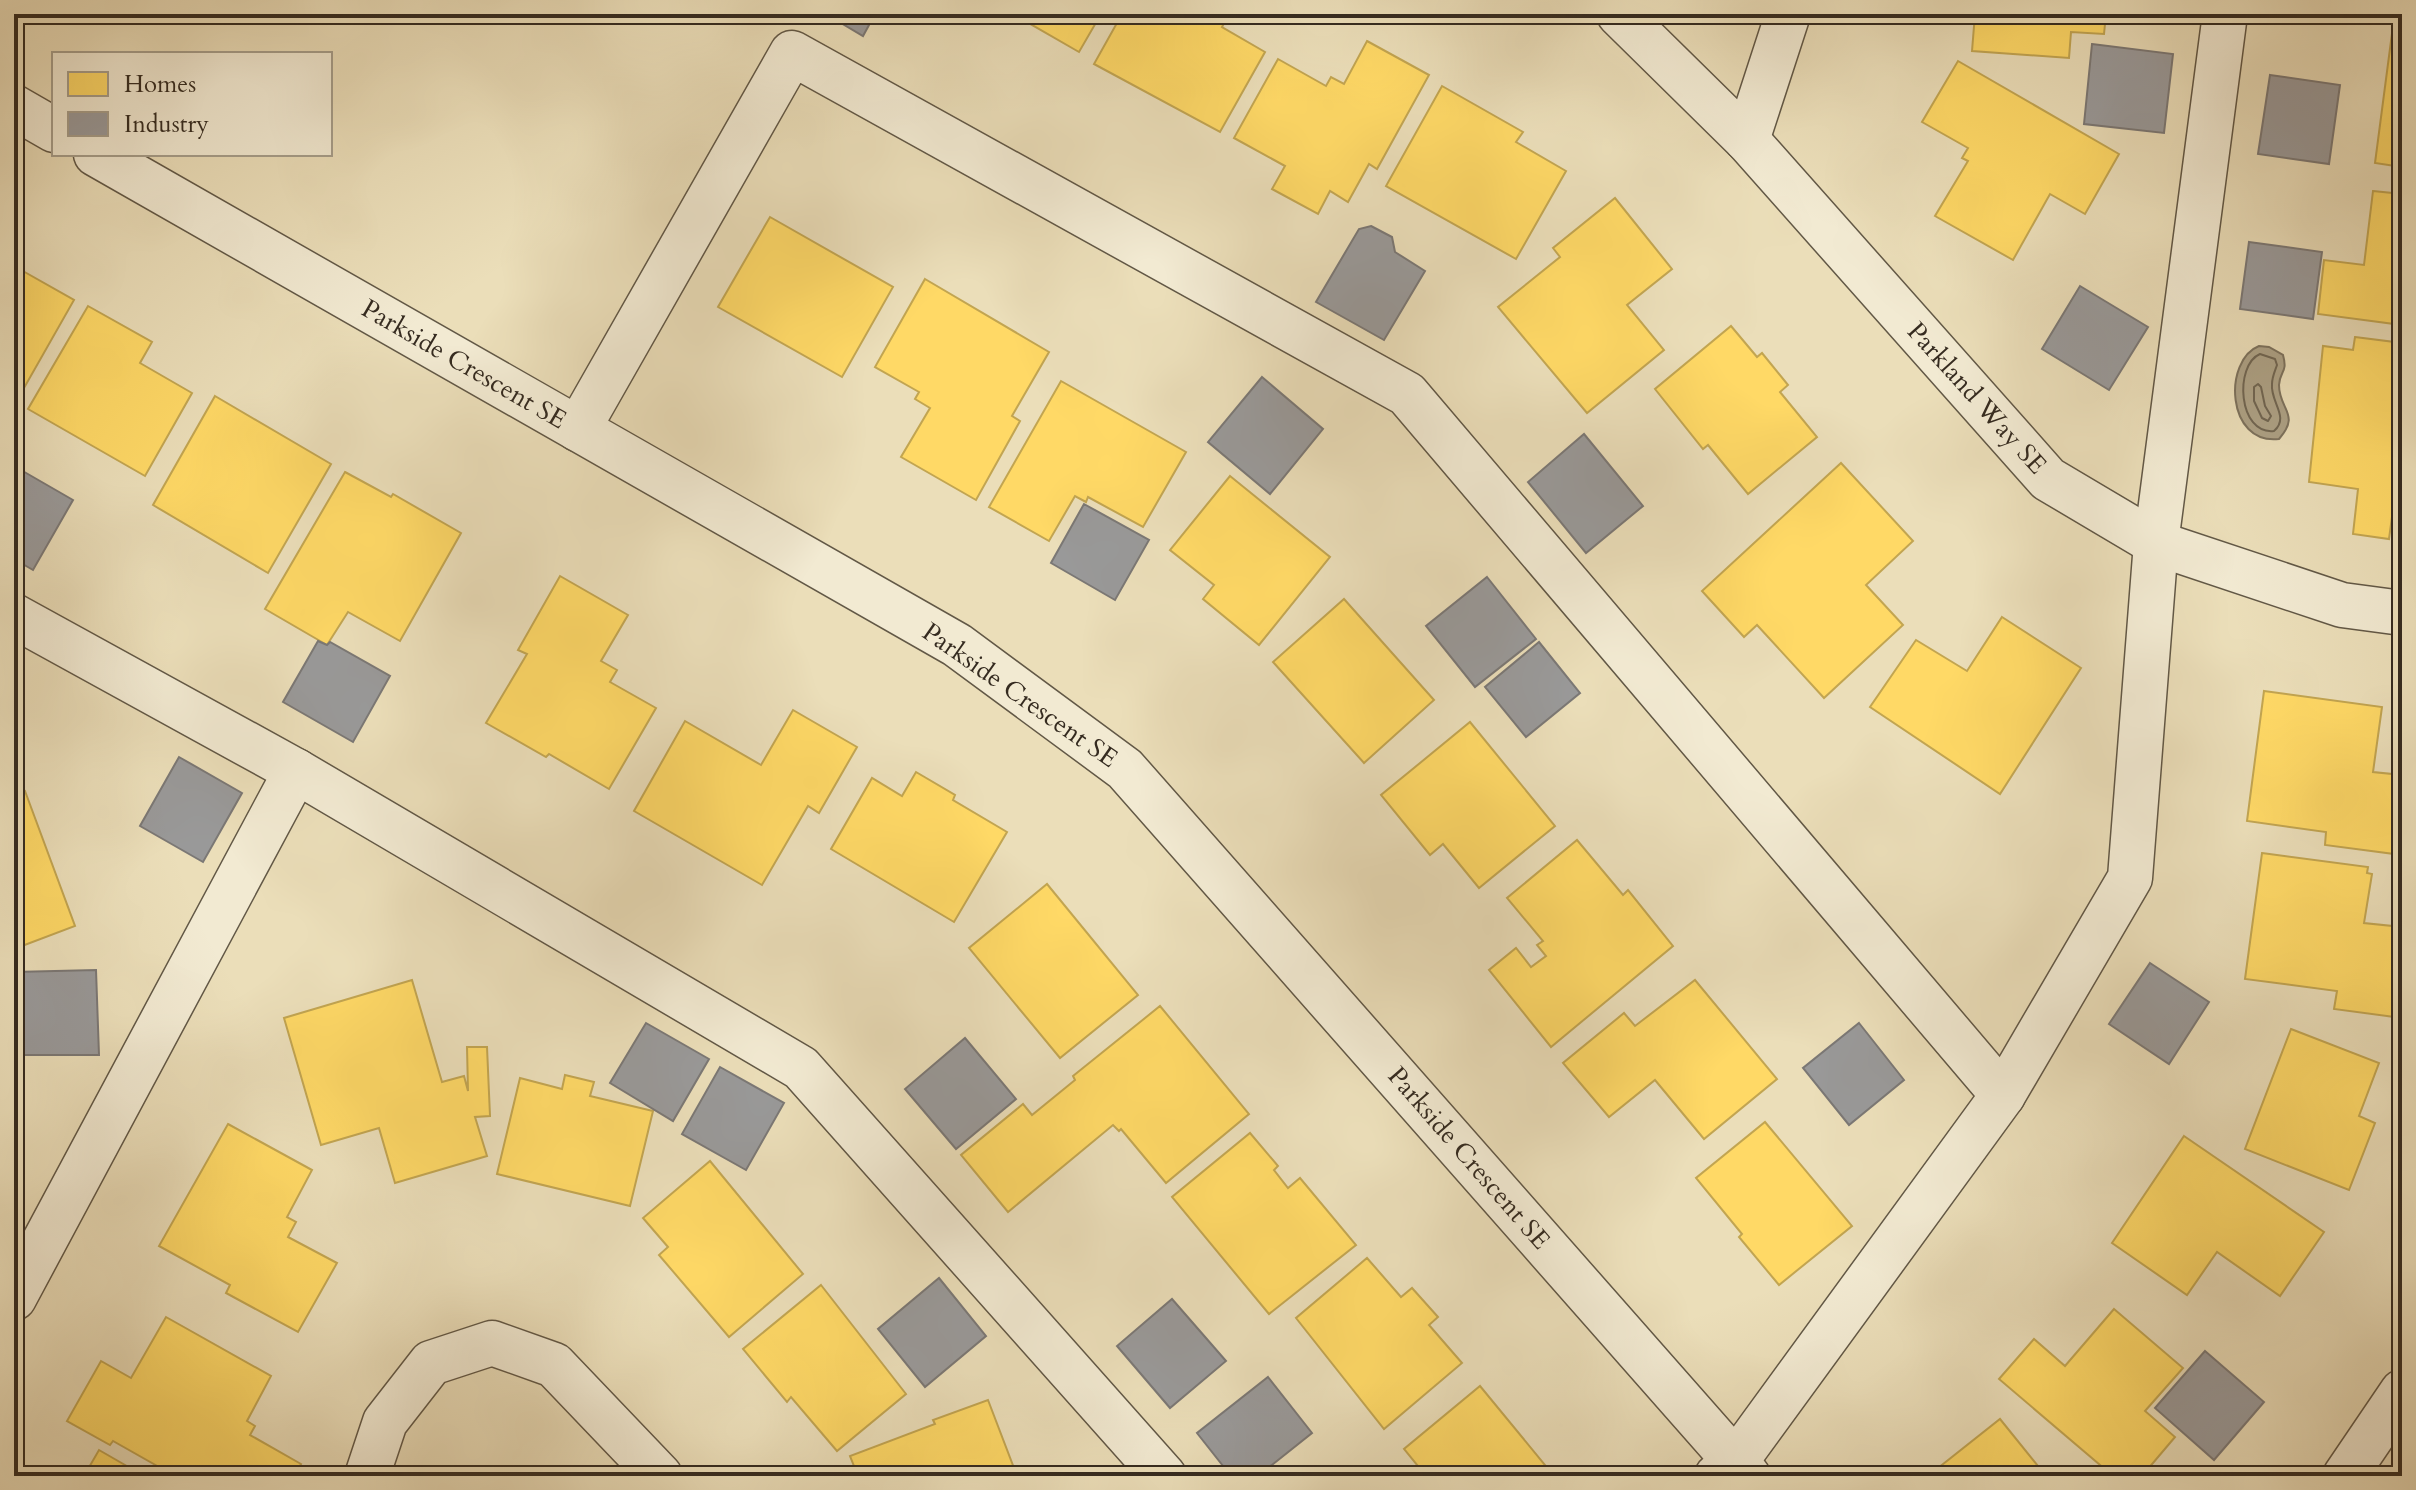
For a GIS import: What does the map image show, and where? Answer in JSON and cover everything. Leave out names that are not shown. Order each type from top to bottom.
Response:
[{"type":"street","name":"Parkland Way SE","points":[[1619,14],[1747,140],[2048,479],[2156,543],[2342,605],[2402,613]]},
{"type":"street","points":[[1747,140],[1788,14]]},
{"type":"street","points":[[1734,1471],[2003,1095],[2130,878],[2156,543],[2225,14]]},
{"type":"street","points":[[578,429],[792,53],[1407,394],[2003,1095]]},
{"type":"street","points":[[14,107],[52,129]]},
{"type":"street","name":"Parkside Crescent SE","points":[[100,156],[957,645],[1125,769],[1734,1471]]},
{"type":"street","points":[[14,616],[296,771],[801,1068],[1164,1476]]},
{"type":"street","points":[[14,1298],[296,771]]},
{"type":"street","points":[[367,1476],[385,1422],[431,1363],[492,1343],[554,1365],[660,1476]]},
{"type":"street","points":[[2345,1476],[2402,1392]]},
{"type":"water","points":[[2259,346],[2269,347],[2283,355],[2284,368],[2279,385],[2289,418],[2279,439],[2261,437],[2248,429],[2240,416],[2236,400],[2239,367],[2247,354]]},
{"type":"building: Homes","points":[[1013,14],[1101,14],[1079,52]]},
{"type":"building: Homes","points":[[1122,14],[1229,14],[1222,27],[1265,52],[1220,132],[1094,64]]},
{"type":"building: Homes","points":[[1975,14],[2106,14],[2104,34],[2071,32],[2069,58],[1972,51]]},
{"type":"building: Homes","points":[[2394,18],[2402,19],[2402,167],[2375,163]]},
{"type":"building: Homes","points":[[1367,41],[1429,75],[1377,169],[1369,164],[1348,202],[1330,191],[1318,214],[1272,189],[1285,166],[1234,138],[1278,59],[1326,86],[1331,77],[1344,84]]},
{"type":"building: Homes","points":[[1958,61],[2119,154],[2085,214],[2050,194],[2013,260],[1935,216],[1968,161],[1962,158],[1968,148],[1922,122]]},
{"type":"building: Homes","points":[[1442,86],[1523,132],[1516,142],[1566,171],[1516,259],[1386,186]]},
{"type":"building: Homes","points":[[2373,191],[2402,194],[2402,325],[2318,314],[2324,260],[2364,265]]},
{"type":"building: Homes","points":[[1615,198],[1672,269],[1627,305],[1664,350],[1587,413],[1498,307],[1560,257],[1553,248]]},
{"type":"building: Homes","points":[[770,217],[893,287],[842,377],[718,307]]},
{"type":"building: Homes","points":[[14,266],[74,300],[24,388],[14,383]]},
{"type":"building: Homes","points":[[925,279],[1049,352],[1012,416],[1020,421],[976,500],[901,457],[930,408],[915,399],[919,392],[875,367]]},
{"type":"building: Homes","points":[[88,306],[152,342],[140,363],[192,393],[145,476],[28,409]]},
{"type":"building: Homes","points":[[1731,326],[1757,357],[1762,353],[1788,385],[1780,392],[1817,437],[1748,494],[1708,445],[1703,449],[1655,389]]},
{"type":"building: Homes","points":[[2355,337],[2402,343],[2402,496],[2395,495],[2389,539],[2353,534],[2358,489],[2309,482],[2323,346],[2353,350]]},
{"type":"building: Homes","points":[[1061,381],[1186,452],[1143,527],[1088,497],[1086,502],[1075,496],[1049,541],[989,507]]},
{"type":"building: Homes","points":[[215,396],[331,464],[268,573],[153,505]]},
{"type":"building: Homes","points":[[1841,463],[1913,541],[1866,585],[1903,625],[1824,698],[1757,625],[1744,637],[1702,591]]},
{"type":"building: Homes","points":[[345,472],[391,497],[393,494],[461,533],[400,641],[348,612],[327,645],[265,609]]},
{"type":"building: Homes","points":[[1230,476],[1330,557],[1259,645],[1203,599],[1214,585],[1170,550]]},
{"type":"building: Homes","points":[[560,576],[628,615],[601,661],[617,670],[610,682],[656,708],[609,789],[549,754],[546,757],[486,723],[527,654],[518,650]]},
{"type":"building: Homes","points":[[1344,599],[1434,700],[1364,763],[1273,662]]},
{"type":"building: Homes","points":[[2002,617],[2081,668],[2000,794],[1870,707],[1916,640],[1967,671]]},
{"type":"building: Homes","points":[[2264,691],[2382,707],[2373,772],[2402,775],[2402,855],[2325,845],[2326,832],[2247,821]]},
{"type":"building: Homes","points":[[793,710],[857,747],[819,813],[808,806],[762,885],[634,811],[685,721],[761,765]]},
{"type":"building: Homes","points":[[1470,722],[1555,826],[1479,888],[1443,844],[1430,855],[1381,795]]},
{"type":"building: Homes","points":[[916,772],[955,795],[953,800],[1007,832],[954,922],[831,849],[872,778],[902,796]]},
{"type":"building: Homes","points":[[25,791],[75,926],[14,949],[14,795]]},
{"type":"building: Homes","points":[[1577,840],[1623,895],[1628,890],[1673,946],[1551,1047],[1489,970],[1516,948],[1531,967],[1546,956],[1537,945],[1543,941],[1507,898]]},
{"type":"building: Homes","points":[[2262,853],[2368,867],[2367,873],[2372,874],[2364,923],[2402,927],[2402,1018],[2334,1009],[2337,991],[2245,979]]},
{"type":"building: Homes","points":[[1047,884],[1138,995],[1060,1058],[969,948]]},
{"type":"building: Homes","points":[[412,980],[442,1082],[464,1076],[468,1091],[467,1047],[487,1047],[490,1116],[475,1117],[487,1156],[395,1183],[379,1128],[321,1145],[284,1018]]},
{"type":"building: Homes","points":[[1695,980],[1777,1079],[1704,1139],[1655,1080],[1609,1117],[1563,1063],[1624,1013],[1635,1026]]},
{"type":"building: Homes","points":[[1160,1006],[1249,1114],[1166,1183],[1121,1129],[1119,1131],[1113,1125],[1008,1212],[961,1155],[1023,1104],[1032,1115],[1075,1080],[1073,1076]]},
{"type":"building: Homes","points":[[2291,1029],[2379,1063],[2359,1116],[2375,1123],[2349,1190],[2245,1149]]},
{"type":"building: Homes","points":[[565,1075],[594,1082],[590,1096],[653,1111],[630,1206],[497,1174],[520,1078],[562,1089]]},
{"type":"building: Homes","points":[[1765,1122],[1852,1226],[1779,1285],[1696,1178]]},
{"type":"building: Homes","points":[[228,1124],[312,1170],[287,1217],[296,1222],[288,1237],[337,1263],[298,1332],[226,1293],[230,1285],[159,1246]]},
{"type":"building: Homes","points":[[1250,1133],[1278,1166],[1274,1170],[1288,1188],[1300,1178],[1356,1245],[1269,1314],[1172,1197]]},
{"type":"building: Homes","points":[[2184,1136],[2324,1232],[2280,1296],[2217,1252],[2187,1295],[2112,1243]]},
{"type":"building: Homes","points":[[710,1161],[803,1274],[729,1337],[659,1255],[668,1247],[643,1218]]},
{"type":"building: Homes","points":[[1367,1258],[1401,1297],[1412,1288],[1438,1317],[1429,1325],[1462,1363],[1384,1429],[1296,1318]]},
{"type":"building: Homes","points":[[821,1285],[906,1394],[837,1451],[791,1397],[787,1402],[743,1349]]},
{"type":"building: Homes","points":[[2114,1309],[2183,1368],[2145,1411],[2175,1437],[2142,1476],[2113,1476],[1999,1379],[2034,1339],[2065,1366]]},
{"type":"building: Homes","points":[[166,1317],[271,1376],[247,1421],[255,1426],[250,1435],[301,1464],[294,1476],[175,1476],[113,1441],[110,1445],[67,1421],[101,1361],[131,1378]]},
{"type":"building: Homes","points":[[1480,1386],[1554,1476],[1426,1476],[1404,1449]]},
{"type":"building: Homes","points":[[988,1400],[1017,1476],[858,1476],[850,1456]]},
{"type":"building: Homes","points":[[2000,1419],[2046,1476],[1928,1476]]},
{"type":"building: Homes","points":[[99,1450],[144,1476],[84,1476]]},
{"type":"building: Industry","points":[[826,14],[875,14],[863,36]]},
{"type":"building: Industry","points":[[2092,44],[2173,54],[2164,133],[2084,124]]},
{"type":"building: Industry","points":[[2270,75],[2340,85],[2329,164],[2258,154]]},
{"type":"building: Industry","points":[[1371,226],[1392,237],[1395,252],[1425,271],[1384,340],[1316,302],[1359,229]]},
{"type":"building: Industry","points":[[2249,242],[2322,252],[2313,319],[2240,309]]},
{"type":"building: Industry","points":[[2080,286],[2148,327],[2109,390],[2042,349]]},
{"type":"building: Industry","points":[[1262,377],[1323,429],[1270,494],[1208,442]]},
{"type":"building: Industry","points":[[1584,434],[1643,506],[1586,553],[1528,482]]},
{"type":"building: Industry","points":[[14,466],[73,500],[33,570],[14,559]]},
{"type":"building: Industry","points":[[1084,504],[1149,540],[1115,600],[1051,563]]},
{"type":"building: Industry","points":[[1487,577],[1536,639],[1475,687],[1426,626]]},
{"type":"building: Industry","points":[[318,641],[327,645],[330,642],[390,676],[353,742],[283,702]]},
{"type":"building: Industry","points":[[1539,642],[1580,693],[1526,737],[1485,687]]},
{"type":"building: Industry","points":[[179,757],[242,793],[203,862],[140,826]]},
{"type":"building: Industry","points":[[2150,963],[2209,1002],[2169,1064],[2109,1024]]},
{"type":"building: Industry","points":[[96,970],[99,1055],[23,1055],[23,1022],[14,1022],[14,972]]},
{"type":"building: Industry","points":[[646,1023],[709,1059],[673,1121],[610,1083]]},
{"type":"building: Industry","points":[[1859,1023],[1904,1080],[1849,1125],[1803,1068]]},
{"type":"building: Industry","points":[[965,1038],[1016,1099],[956,1149],[905,1089]]},
{"type":"building: Industry","points":[[720,1067],[784,1103],[746,1170],[682,1134]]},
{"type":"building: Industry","points":[[939,1278],[986,1336],[925,1387],[878,1329]]},
{"type":"building: Industry","points":[[1172,1299],[1226,1361],[1170,1408],[1117,1346]]},
{"type":"building: Industry","points":[[2205,1351],[2264,1402],[2214,1460],[2155,1408]]},
{"type":"building: Industry","points":[[1268,1377],[1312,1433],[1258,1476],[1231,1476],[1197,1433]]}]
